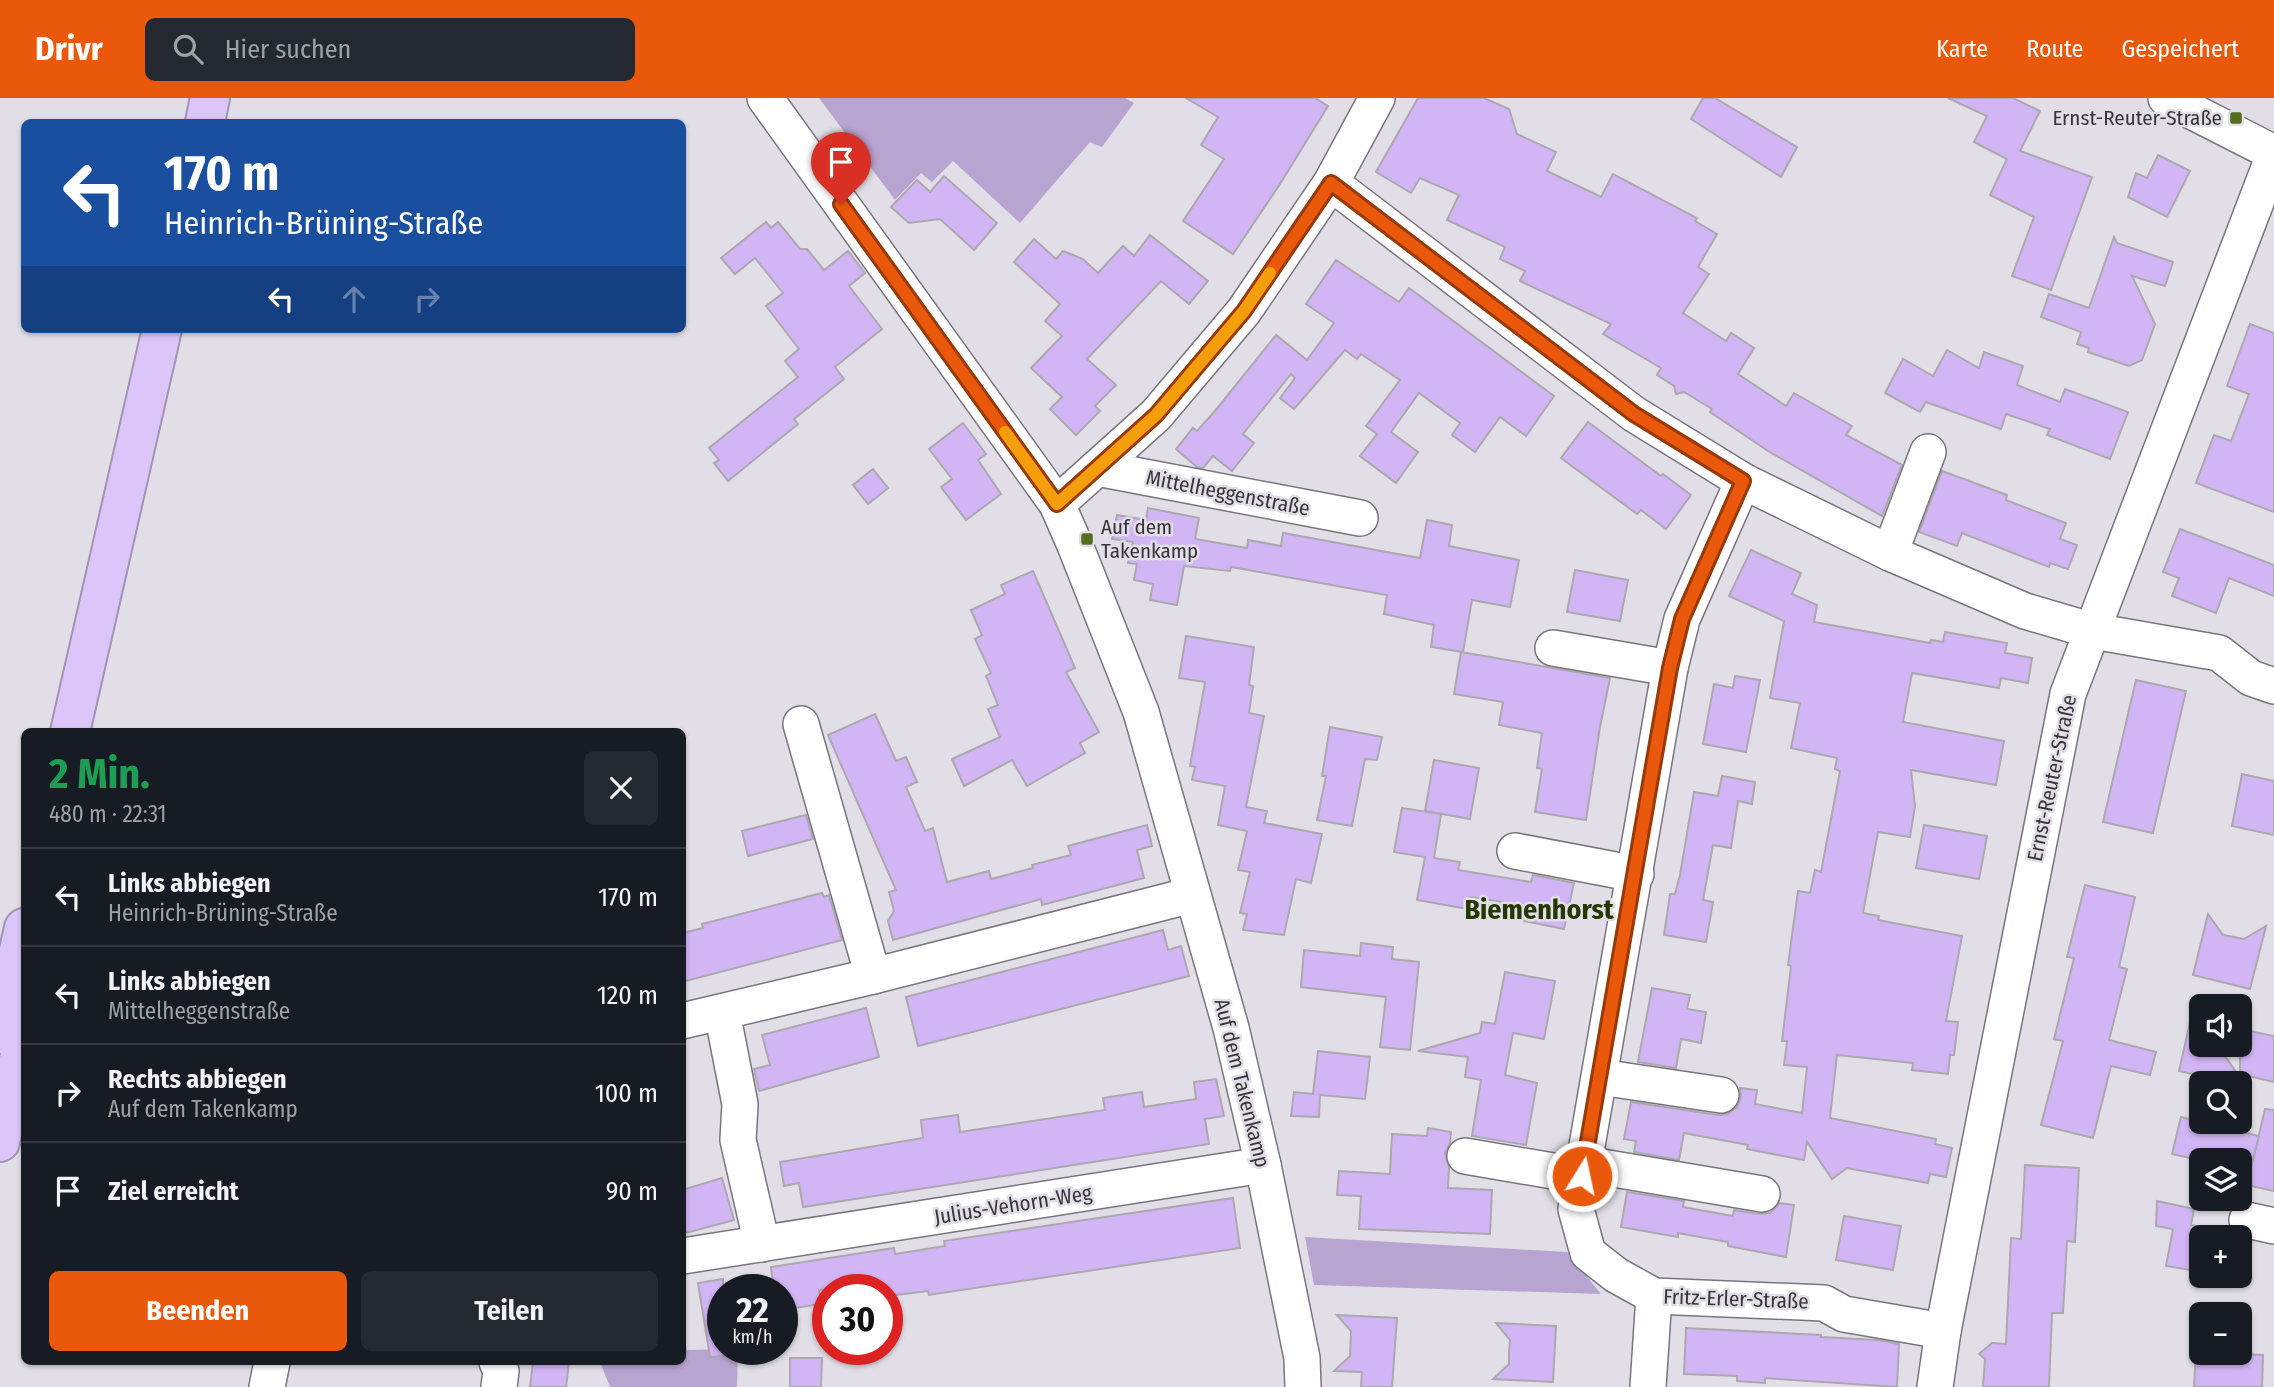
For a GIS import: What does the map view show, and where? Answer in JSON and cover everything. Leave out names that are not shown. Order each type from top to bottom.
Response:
[{"type":"highway","points":[[206,119],[210,98]]},
{"type":"highway","points":[[229,119],[233,98]]},
{"type":"highway","points":[[71,728],[161,333]]},
{"type":"highway","points":[[95,728],[185,333]]},
{"type":"highway","points":[[0,1034],[21,941]]},
{"type":"highway","points":[[0,1142],[21,1051]]},
{"type":"street","name":"Auf dem Takenkamp","points":[[765,98],[1057,504],[1075,545],[1141,712],[1231,1028],[1263,1165],[1302,1358],[1303,1387]]},
{"type":"street","points":[[1057,504],[1156,415],[1244,311],[1331,183],[1377,98]]},
{"type":"street","points":[[2166,98],[2274,154]]},
{"type":"street","name":"Ernst-Reuter-Straße","points":[[1935,1387],[1943,1331],[2068,694],[2274,154]]},
{"type":"street","points":[[1331,183],[1634,414],[1743,481],[1890,553],[2025,611],[2093,631],[2219,653],[2251,678],[2274,686]]},
{"type":"street","points":[[1890,553],[1928,452]]},
{"type":"street","name":"Mittelheggenstraße","points":[[1097,468],[1360,518]]},
{"type":"street","name":"Fritz-Erler-Straße","points":[[1743,481],[1682,619],[1670,668],[1576,1209],[1588,1253],[1616,1275],[1654,1296],[1824,1303],[1844,1314],[1943,1331]]},
{"type":"street","points":[[1553,648],[1670,668]]},
{"type":"street","points":[[801,724],[873,976]]},
{"type":"street","points":[[1515,850],[1636,874]]},
{"type":"street","points":[[686,1019],[873,976],[1192,895]]},
{"type":"street","points":[[722,1012],[740,1104],[738,1140],[762,1244]]},
{"type":"street","points":[[1600,1077],[1721,1095]]},
{"type":"street","points":[[1465,1156],[1762,1194]]},
{"type":"street","name":"Julius-Vehorn-Weg","points":[[686,1256],[1263,1165]]},
{"type":"street","points":[[1648,1387],[1654,1296]]},
{"type":"street","points":[[267,1387],[271,1365]]},
{"type":"street","points":[[498,1365],[501,1371],[499,1387]]},
{"type":"shaded area","points":[[819,98],[1125,98],[1134,103],[1102,147],[1090,142],[1020,223],[953,161],[932,182],[921,173],[895,200]]},
{"type":"shaded area","points":[[1305,1237],[1567,1252],[1601,1294],[1314,1285]]},
{"type":"shaded area","points":[[686,1346],[687,1350],[707,1350],[707,1365],[738,1365],[737,1387],[610,1387],[601,1365],[686,1365]]},
{"type":"building","points":[[1186,98],[1315,98],[1328,106],[1233,254],[1183,221],[1224,159],[1201,145],[1218,117]]},
{"type":"building","points":[[1418,98],[1484,98],[1509,109],[1517,134],[1556,152],[1547,171],[1601,197],[1613,174],[1697,218],[1695,221],[1717,234],[1698,267],[1709,274],[1683,313],[1726,341],[1731,333],[1754,348],[1738,374],[1786,406],[1794,393],[1852,426],[1846,435],[1902,465],[1882,516],[1768,451],[1710,412],[1712,409],[1684,392],[1676,394],[1674,386],[1657,375],[1661,368],[1603,334],[1611,324],[1520,281],[1525,271],[1500,259],[1505,247],[1447,220],[1459,195],[1420,178],[1411,193],[1376,172]]},
{"type":"building","points":[[1703,98],[1715,98],[1797,147],[1781,177],[1691,119]]},
{"type":"building","points":[[1948,98],[2013,98],[2040,111],[2020,151],[2092,177],[2051,290],[2012,276],[2034,217],[1990,195],[2007,159],[1974,142],[1987,116]]},
{"type":"building","points":[[2158,155],[2190,171],[2167,217],[2128,197],[2136,173],[2147,178]]},
{"type":"building","points":[[944,176],[997,223],[974,250],[940,219],[909,223],[891,207],[917,180],[930,192]]},
{"type":"building","points":[[766,222],[771,228],[778,222],[800,249],[807,249],[824,270],[848,251],[865,273],[849,286],[882,329],[835,367],[844,379],[794,419],[798,424],[728,481],[714,463],[719,460],[709,448],[798,377],[785,361],[799,349],[766,306],[783,293],[755,258],[735,274],[721,258]]},
{"type":"building","points":[[1150,235],[1208,281],[1189,304],[1161,281],[1087,359],[1116,385],[1095,406],[1100,411],[1076,435],[1050,409],[1062,397],[1031,368],[1062,336],[1045,321],[1060,304],[1014,262],[1034,239],[1056,259],[1063,251],[1083,259],[1098,273],[1123,246],[1134,256]]},
{"type":"building","points":[[2114,237],[2117,243],[2173,262],[2165,286],[2132,276],[2155,324],[2142,360],[2129,366],[2088,352],[2089,348],[2077,344],[2081,332],[2041,317],[2049,294],[2089,308]]},
{"type":"building","points":[[1336,260],[1399,302],[1409,288],[1554,396],[1526,436],[1500,417],[1475,452],[1452,435],[1460,423],[1419,393],[1391,432],[1418,452],[1396,483],[1360,456],[1377,434],[1366,426],[1400,380],[1361,354],[1357,359],[1345,350],[1294,409],[1280,398],[1295,378],[1291,374],[1243,434],[1254,443],[1232,471],[1213,456],[1203,468],[1197,467],[1176,449],[1193,428],[1197,431],[1215,411],[1276,335],[1307,360],[1334,323],[1306,304]]},
{"type":"building","points":[[2250,324],[2274,333],[2274,512],[2196,483],[2214,435],[2231,441],[2249,394],[2227,386]]},
{"type":"building","points":[[1947,350],[1979,368],[1984,352],[2023,366],[2017,385],[2060,402],[2065,389],[2128,412],[2110,459],[2047,435],[2050,429],[2006,414],[2001,429],[1926,402],[1920,412],[1885,393],[1903,359],[1933,376]]},
{"type":"building","points":[[1588,422],[1691,495],[1666,529],[1641,510],[1637,514],[1561,458]]},
{"type":"building","points":[[963,423],[986,454],[978,460],[1001,494],[966,520],[941,487],[952,479],[929,449]]},
{"type":"building","points":[[873,469],[888,488],[868,504],[853,485]]},
{"type":"building","points":[[1942,471],[2007,495],[2006,500],[2066,523],[2060,539],[2077,545],[2068,569],[2050,563],[2049,567],[1962,533],[1957,546],[1919,532]]},
{"type":"building","points":[[1148,508],[1199,518],[1195,539],[1247,548],[1248,540],[1281,546],[1283,533],[1420,558],[1427,520],[1452,525],[1449,546],[1519,560],[1510,607],[1472,600],[1463,652],[1431,647],[1434,625],[1384,614],[1387,595],[1231,567],[1230,571],[1184,566],[1177,605],[1150,600],[1153,584],[1134,580],[1137,564],[1128,563],[1133,542],[1112,539],[1117,515],[1146,520]]},
{"type":"building","points":[[2180,529],[2274,565],[2274,596],[2229,578],[2216,613],[2172,596],[2179,578],[2163,572]]},
{"type":"building","points":[[1751,550],[1801,573],[1792,594],[1817,605],[1814,622],[1930,643],[1931,640],[1943,642],[1945,632],[2007,643],[2005,653],[2032,658],[2028,683],[2001,678],[1999,688],[1912,673],[1903,722],[2004,741],[1996,785],[1911,770],[1915,806],[1910,837],[1878,832],[1863,913],[1879,916],[1878,920],[1962,936],[1946,1021],[1958,1022],[1954,1055],[1950,1055],[1948,1074],[1912,1070],[1913,1063],[1837,1055],[1830,1118],[1936,1139],[1935,1144],[1952,1148],[1946,1177],[1930,1174],[1928,1183],[1847,1168],[1832,1179],[1807,1142],[1804,1160],[1747,1149],[1748,1145],[1684,1133],[1679,1160],[1634,1152],[1636,1141],[1624,1139],[1631,1102],[1718,1115],[1728,1114],[1737,1107],[1741,1097],[1740,1088],[1757,1090],[1755,1104],[1802,1113],[1807,1067],[1784,1065],[1787,1041],[1782,1041],[1791,966],[1788,965],[1798,891],[1810,893],[1815,870],[1821,872],[1840,771],[1835,769],[1837,758],[1791,748],[1800,703],[1770,698],[1784,621],[1729,596]]},
{"type":"building","points":[[1575,570],[1628,580],[1620,621],[1567,612]]},
{"type":"building","points":[[1033,571],[1075,668],[1066,672],[1099,732],[1080,743],[1085,753],[1027,786],[1012,760],[964,786],[952,759],[1000,737],[988,709],[998,705],[986,676],[991,673],[975,639],[982,635],[971,610],[1005,594],[1001,585]]},
{"type":"building","points":[[1186,636],[1254,647],[1249,685],[1253,686],[1249,713],[1264,716],[1246,807],[1267,811],[1264,823],[1322,834],[1311,883],[1296,879],[1284,935],[1243,930],[1247,914],[1240,913],[1250,872],[1238,870],[1247,831],[1218,825],[1225,786],[1192,780],[1195,767],[1190,766],[1205,682],[1179,678]]},
{"type":"building","points":[[1461,652],[1610,678],[1586,820],[1535,812],[1542,769],[1537,768],[1542,733],[1499,725],[1503,702],[1454,694]]},
{"type":"building","points":[[1735,676],[1760,680],[1746,752],[1703,744],[1714,684],[1733,688]]},
{"type":"building","points":[[2136,680],[2186,691],[2153,833],[2103,822]]},
{"type":"building","points":[[875,714],[896,761],[906,757],[917,782],[906,787],[925,831],[933,828],[947,882],[989,871],[991,879],[1033,868],[1032,865],[1071,855],[1068,846],[1147,825],[1152,846],[1137,850],[1144,878],[1042,905],[1041,899],[893,940],[888,921],[894,911],[889,892],[896,890],[828,735]]},
{"type":"building","points":[[1330,727],[1382,737],[1377,760],[1365,759],[1352,826],[1317,820],[1326,776],[1322,776]]},
{"type":"building","points":[[1434,760],[1479,768],[1470,819],[1425,811]]},
{"type":"building","points":[[2242,774],[2274,781],[2274,835],[2232,826]]},
{"type":"building","points":[[1722,776],[1755,782],[1752,804],[1738,801],[1731,848],[1713,845],[1703,900],[1713,902],[1706,942],[1664,935],[1670,894],[1675,894],[1680,875],[1694,792],[1718,796]]},
{"type":"building","points":[[1402,808],[1441,814],[1434,858],[1460,862],[1458,870],[1531,882],[1533,875],[1574,883],[1564,929],[1524,921],[1527,906],[1470,897],[1468,909],[1417,900],[1425,857],[1394,852]]},
{"type":"building","points":[[806,815],[813,839],[748,856],[742,831]]},
{"type":"building","points":[[1924,825],[1987,836],[1979,879],[1916,868]]},
{"type":"building","points":[[2085,885],[2135,897],[2119,967],[2127,969],[2109,1040],[2156,1052],[2150,1075],[2111,1066],[2093,1138],[2041,1125],[2063,1041],[2054,1039],[2074,958],[2067,957]]},
{"type":"building","points":[[822,893],[824,897],[829,895],[842,940],[686,981],[686,932],[703,928],[702,924]]},
{"type":"building","points":[[2208,914],[2223,935],[2244,939],[2266,926],[2250,989],[2193,975]]},
{"type":"building","points":[[1163,930],[1168,950],[1181,946],[1189,976],[918,1046],[906,997]]},
{"type":"building","points":[[1361,943],[1393,947],[1392,959],[1419,962],[1410,1050],[1380,1047],[1386,997],[1301,987],[1304,950],[1360,956]]},
{"type":"building","points":[[1505,972],[1555,981],[1544,1039],[1513,1033],[1505,1075],[1537,1083],[1526,1145],[1472,1136],[1481,1080],[1465,1077],[1468,1057],[1418,1051],[1480,1033],[1482,1022],[1495,1024]]},
{"type":"building","points":[[1652,988],[1690,995],[1687,1009],[1706,1012],[1701,1043],[1681,1039],[1676,1068],[1638,1062]]},
{"type":"building","points":[[866,1008],[879,1057],[759,1091],[754,1069],[770,1065],[762,1035]]},
{"type":"building","points":[[2189,1027],[2189,1057],[2225,1057],[2235,1071],[2189,1071],[2189,1073],[2179,1071]]},
{"type":"building","points":[[2252,1031],[2274,1036],[2274,1082],[2252,1077],[2252,1071],[2240,1071],[2240,1057],[2252,1057]]},
{"type":"building","points":[[1318,1051],[1370,1057],[1365,1099],[1320,1095],[1319,1117],[1291,1116],[1294,1092],[1313,1094]]},
{"type":"building","points":[[1216,1079],[1224,1116],[1205,1119],[1209,1144],[803,1207],[799,1183],[784,1186],[780,1162],[923,1138],[921,1120],[958,1115],[960,1132],[1105,1110],[1103,1098],[1142,1092],[1144,1107],[1196,1099],[1194,1082]]},
{"type":"building","points":[[2265,1109],[2274,1110],[2274,1191],[2252,1186],[2252,1164]]},
{"type":"building","points":[[2181,1117],[2189,1119],[2189,1134],[2259,1136],[2253,1160],[2252,1148],[2189,1148],[2189,1158],[2172,1154]]},
{"type":"building","points":[[1428,1128],[1451,1132],[1445,1153],[1449,1167],[1448,1188],[1492,1190],[1490,1234],[1359,1229],[1361,1196],[1337,1195],[1339,1171],[1390,1174],[1392,1134],[1427,1136]]},
{"type":"building","points":[[2025,1165],[2079,1168],[2075,1242],[2067,1241],[2063,1313],[2052,1313],[2049,1387],[1983,1387],[1985,1359],[1979,1354],[1992,1343],[2006,1344],[2011,1238],[2021,1239]]},
{"type":"building","points":[[722,1178],[734,1220],[686,1233],[686,1189]]},
{"type":"building","points":[[1627,1192],[1684,1201],[1683,1207],[1733,1216],[1734,1210],[1759,1214],[1770,1213],[1780,1203],[1794,1205],[1786,1257],[1728,1246],[1728,1242],[1621,1227]]},
{"type":"building","points":[[1233,1198],[1240,1248],[929,1295],[928,1291],[903,1294],[903,1274],[812,1274],[812,1305],[798,1308],[798,1274],[772,1274],[771,1267],[894,1248],[895,1254],[945,1246],[944,1241]]},
{"type":"building","points":[[2157,1201],[2194,1211],[2189,1225],[2189,1270],[2166,1266],[2173,1229],[2156,1226]]},
{"type":"building","points":[[1844,1216],[1901,1226],[1893,1270],[1836,1260]]},
{"type":"building","points":[[707,1282],[707,1338],[698,1283]]},
{"type":"building","points":[[1337,1315],[1397,1318],[1392,1387],[1361,1387],[1362,1372],[1334,1371],[1350,1356],[1351,1331]]},
{"type":"building","points":[[1496,1323],[1556,1326],[1553,1382],[1493,1379],[1509,1364],[1510,1340]]},
{"type":"building","points":[[1686,1328],[1821,1335],[1899,1344],[1897,1387],[1765,1378],[1765,1383],[1737,1381],[1737,1376],[1684,1374]]},
{"type":"building","points":[[2252,1355],[2263,1355],[2262,1387],[2194,1387],[2195,1365],[2252,1365]]},
{"type":"building","points":[[798,1358],[812,1358],[812,1365],[822,1365],[821,1387],[790,1387],[790,1365],[798,1365]]},
{"type":"building","points":[[533,1365],[569,1365],[566,1387],[530,1387]]},
{"type":"slow traffic","points":[[1005,432],[1057,504],[1156,415],[1244,311],[1270,273]]},
{"type":"place","name":"Ernst-Reuter-Straße","points":[[2236,118]]},
{"type":"place","name":"Auf dem Takenkamp","points":[[1087,539]]},
{"type":"district","name":"Biemenhorst","points":[[1539,909]]},
{"type":"route","points":[[841,204],[1057,504],[1156,415],[1244,311],[1331,183],[1634,414],[1743,481],[1682,619],[1670,668],[1582,1176]]}]
